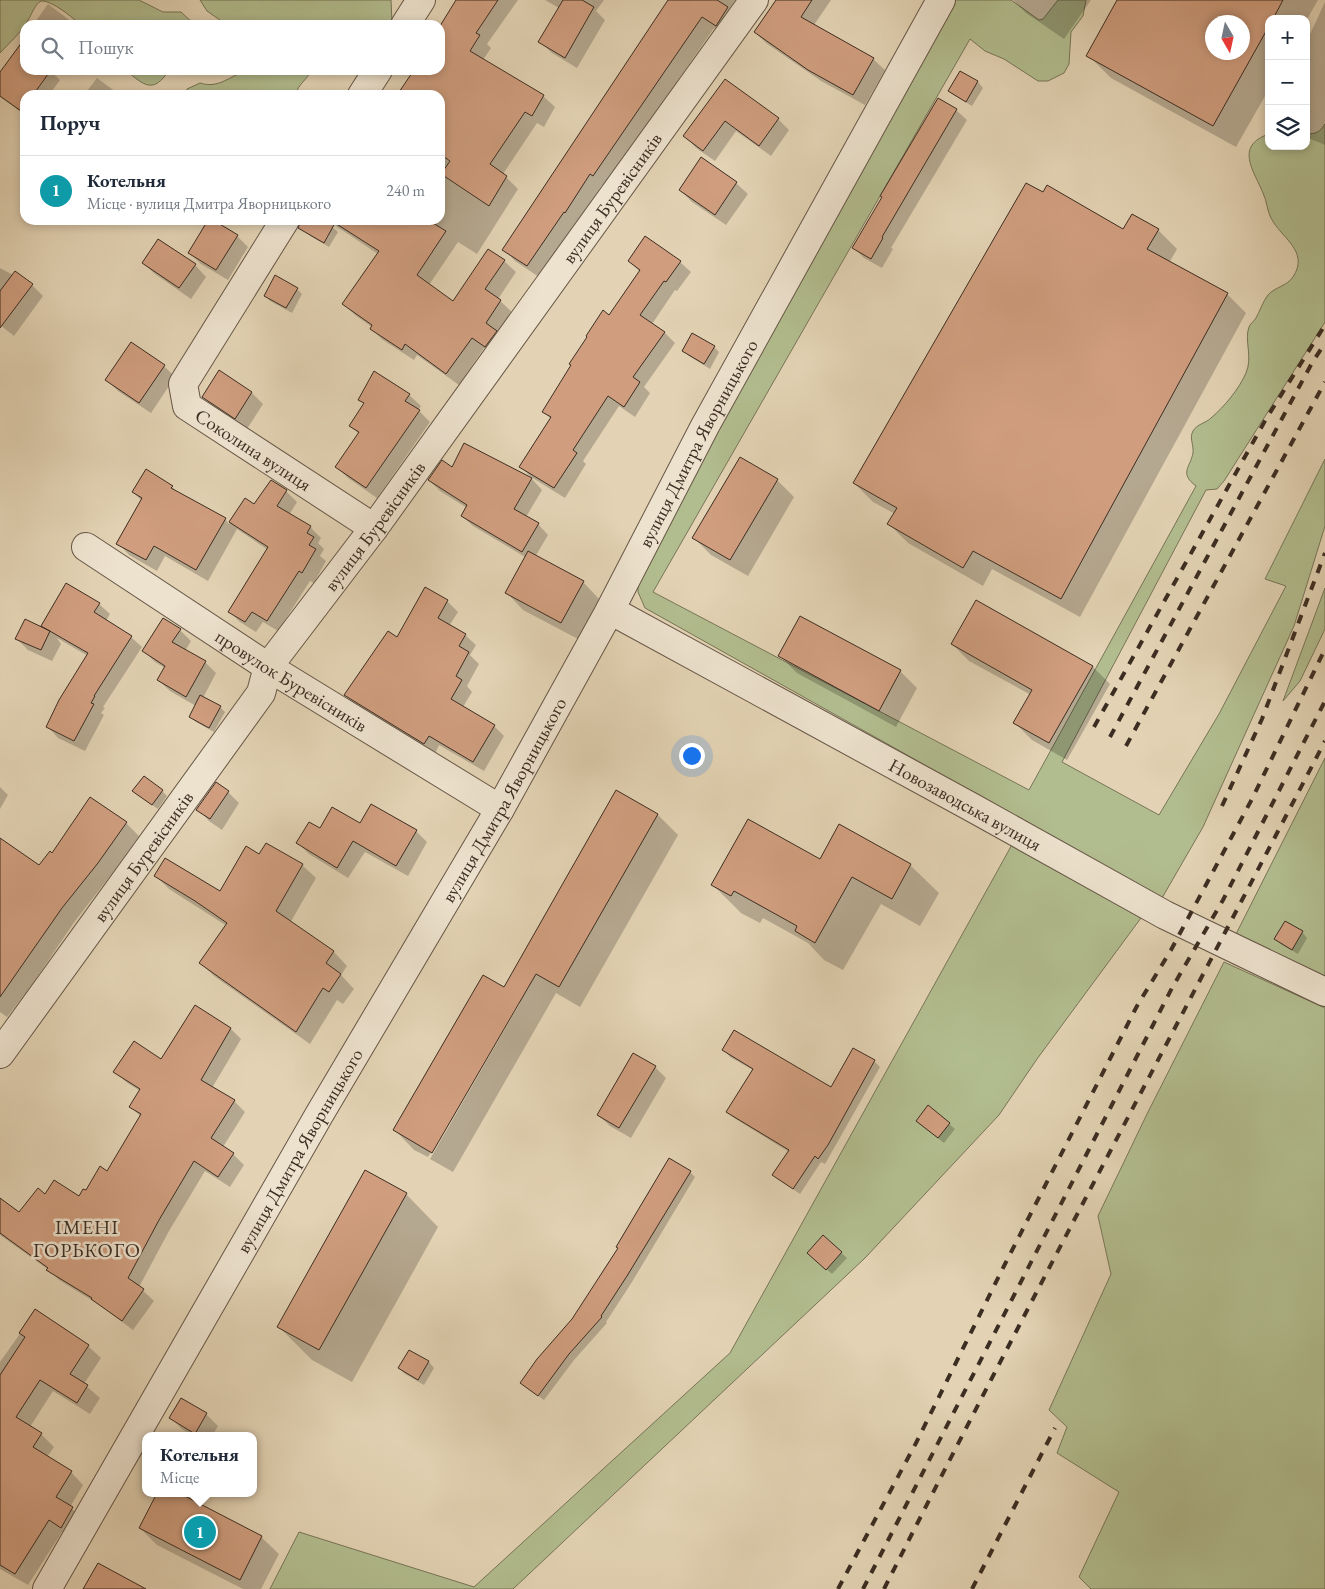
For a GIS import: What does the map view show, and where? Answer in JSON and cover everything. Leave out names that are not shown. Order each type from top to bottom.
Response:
[{"type":"street","points":[[409,20],[421,0]]},
{"type":"street","name":"вулиця Буревісників","points":[[0,1054],[261,693],[268,667],[374,528],[754,0]]},
{"type":"street","name":"вулиця Дмитра Яворницького","points":[[47,1589],[324,1106],[500,809],[610,610],[705,426],[942,0]]},
{"type":"street","points":[[365,90],[375,75]]},
{"type":"street","name":"Соколина вулиця","points":[[282,225],[183,384],[187,406],[374,528]]},
{"type":"street","name":"провулок Буревісників","points":[[86,547],[268,667],[500,809]]},
{"type":"street","name":"Новозаводська вулиця","points":[[610,610],[1165,915],[1325,992]]},
{"type":"green space","points":[[0,0],[139,0],[163,12],[181,12],[190,20],[75,20],[56,6],[41,1],[28,20],[20,20],[20,31],[0,53]]},
{"type":"green space","points":[[200,0],[391,0],[392,20],[220,20],[207,11]]},
{"type":"green space","points":[[954,0],[1011,0],[1039,20],[1043,19],[1058,0],[1086,0],[1083,16],[1071,32],[1069,64],[1064,73],[1048,81],[1038,81],[1004,59],[985,51],[970,39],[653,592],[1029,790],[1196,486],[1187,474],[1193,453],[1191,436],[1193,431],[1209,420],[1240,385],[1248,367],[1247,337],[1250,326],[1268,295],[1290,280],[1297,268],[1296,252],[1271,218],[1252,168],[1249,152],[1252,145],[1265,136],[1265,150],[1310,150],[1310,134],[1317,132],[1325,124],[1325,322],[1224,481],[1217,489],[1206,490],[1062,762],[1159,815],[1219,714],[1286,586],[1265,579],[1325,459],[1325,526],[1294,626],[1203,827],[1162,898],[645,608],[638,592],[638,582],[730,404]]},
{"type":"green space","points":[[132,75],[166,75],[154,85],[138,80]]},
{"type":"green space","points":[[237,75],[309,75],[297,90],[187,90],[200,83],[213,84]]},
{"type":"green space","points":[[1325,588],[1325,629],[1300,681],[1283,701]]},
{"type":"green space","points":[[1325,758],[1325,979],[1234,938]]},
{"type":"green space","points":[[1014,841],[1141,918],[1037,1059],[999,1115],[865,1258],[513,1589],[270,1589],[299,1532],[474,1587],[730,1353]]},
{"type":"green space","points":[[1224,962],[1325,1008],[1325,1589],[1091,1589],[1079,1577],[1119,1492],[1057,1453],[1067,1427],[1049,1410],[1111,1274],[1098,1216]]},
{"type":"building","points":[[456,0],[498,0],[476,33],[480,35],[470,51],[544,95],[532,116],[525,112],[490,164],[507,176],[489,206],[445,177],[445,168],[450,161],[445,158],[445,90],[400,90],[411,75],[445,75],[444,20]]},
{"type":"building","points":[[563,0],[582,0],[594,7],[565,58],[538,42]]},
{"type":"building","points":[[668,0],[717,0],[728,7],[716,26],[702,17],[593,176],[590,174],[527,266],[502,250]]},
{"type":"building","points":[[776,0],[812,0],[801,17],[874,58],[853,95],[808,70],[754,32]]},
{"type":"building","points":[[1117,0],[1283,0],[1275,15],[1265,15],[1265,33],[1250,60],[1250,15],[1205,15],[1205,60],[1250,60],[1213,126],[1086,56]]},
{"type":"building","points":[[20,45],[20,75],[47,75],[37,90],[20,90],[20,110],[0,96],[0,72]]},
{"type":"building","points":[[960,71],[978,81],[966,102],[948,91]]},
{"type":"building","points":[[725,79],[779,118],[759,146],[725,121],[703,151],[683,136]]},
{"type":"building","points":[[938,98],[957,109],[871,259],[852,248],[882,197],[880,196]]},
{"type":"building","points":[[701,157],[737,182],[715,215],[679,190]]},
{"type":"building","points":[[1026,183],[1043,192],[1047,185],[1123,229],[1132,214],[1159,229],[1147,249],[1228,293],[1061,599],[973,551],[963,568],[887,524],[897,508],[853,483]]},
{"type":"building","points":[[205,225],[221,225],[238,235],[216,270],[188,253]]},
{"type":"building","points":[[299,225],[334,225],[324,243],[298,228]]},
{"type":"building","points":[[338,225],[436,225],[446,231],[417,275],[453,301],[488,249],[505,260],[485,289],[501,300],[486,323],[497,331],[485,347],[472,338],[446,374],[405,344],[402,350],[370,329],[372,325],[342,304],[379,251]]},
{"type":"building","points":[[645,236],[681,261],[640,315],[665,332],[633,377],[640,382],[624,407],[608,396],[573,450],[577,453],[554,488],[519,467],[551,417],[542,412],[571,365],[569,364],[586,336],[603,310],[609,315],[640,270],[628,261]]},
{"type":"building","points":[[158,239],[196,264],[179,288],[142,263]]},
{"type":"building","points":[[15,271],[33,284],[0,328],[0,291]]},
{"type":"building","points":[[275,275],[298,288],[286,308],[264,296]]},
{"type":"building","points":[[692,333],[715,346],[704,364],[682,351]]},
{"type":"building","points":[[131,342],[165,365],[139,403],[105,380]]},
{"type":"building","points":[[219,370],[252,392],[235,419],[202,397]]},
{"type":"building","points":[[374,371],[410,394],[405,401],[420,410],[366,488],[335,467],[359,432],[349,426],[364,403],[358,400]]},
{"type":"building","points":[[464,443],[532,478],[514,509],[539,523],[522,552],[461,516],[467,505],[428,480],[442,460],[452,467]]},
{"type":"building","points":[[740,457],[778,479],[730,560],[692,538]]},
{"type":"building","points":[[146,469],[173,486],[171,488],[226,518],[196,570],[154,546],[146,560],[116,544],[142,498],[132,492]]},
{"type":"building","points":[[271,480],[287,490],[277,506],[311,526],[307,533],[314,537],[309,545],[316,549],[302,573],[299,571],[267,621],[252,612],[245,622],[228,612],[268,547],[229,522],[245,498],[254,504]]},
{"type":"building","points":[[528,551],[584,581],[561,623],[505,593]]},
{"type":"building","points":[[66,583],[100,603],[94,612],[132,636],[94,696],[91,703],[94,704],[74,741],[46,727],[59,700],[88,653],[41,626]]},
{"type":"building","points":[[425,587],[448,600],[438,618],[466,634],[459,646],[469,652],[456,676],[462,680],[451,699],[495,725],[473,762],[429,736],[424,744],[344,695],[388,631],[397,637]]},
{"type":"building","points":[[976,600],[1093,666],[1049,743],[1013,723],[1032,690],[951,644]]},
{"type":"building","points":[[800,616],[901,670],[879,711],[778,656]]},
{"type":"building","points":[[163,618],[181,629],[172,642],[206,661],[186,697],[157,680],[165,666],[142,651]]},
{"type":"building","points":[[25,619],[50,631],[41,650],[15,639]]},
{"type":"building","points":[[200,695],[221,706],[209,728],[189,717]]},
{"type":"building","points":[[144,776],[163,790],[152,805],[132,791]]},
{"type":"building","points":[[216,782],[229,791],[210,819],[196,810]]},
{"type":"building","points":[[616,790],[658,814],[559,987],[536,974],[432,1153],[393,1130],[483,975],[504,987]]},
{"type":"building","points":[[90,797],[127,822],[98,863],[62,908],[0,997],[0,838],[39,865],[50,851],[52,853]]},
{"type":"building","points":[[371,804],[417,830],[396,866],[353,841],[337,868],[296,843],[309,822],[320,828],[332,807],[360,823]]},
{"type":"building","points":[[748,819],[820,859],[839,824],[911,864],[892,899],[852,877],[815,943],[795,931],[797,926],[734,891],[731,896],[711,885]]},
{"type":"building","points":[[266,843],[303,864],[276,911],[334,951],[326,963],[341,974],[329,992],[323,988],[296,1032],[199,963],[227,923],[154,876],[165,858],[220,891],[246,846],[259,854]]},
{"type":"building","points":[[1285,921],[1303,931],[1292,950],[1274,939]]},
{"type":"building","points":[[195,1005],[231,1028],[201,1080],[235,1100],[211,1138],[234,1153],[218,1177],[194,1161],[128,1278],[144,1289],[122,1321],[92,1298],[46,1270],[48,1268],[0,1233],[0,1198],[19,1212],[38,1188],[45,1194],[54,1180],[79,1196],[83,1189],[86,1190],[100,1166],[107,1171],[141,1114],[129,1107],[140,1089],[113,1072],[134,1041],[161,1059]]},
{"type":"building","points":[[734,1030],[831,1087],[853,1048],[875,1060],[828,1145],[818,1159],[815,1156],[793,1189],[772,1175],[789,1150],[726,1112],[753,1069],[722,1050]]},
{"type":"building","points":[[633,1053],[656,1066],[619,1128],[597,1115]]},
{"type":"building","points":[[928,1105],[950,1123],[938,1138],[916,1121]]},
{"type":"building","points":[[669,1158],[691,1171],[602,1317],[569,1354],[538,1396],[520,1383],[537,1359],[572,1319],[618,1248],[616,1247]]},
{"type":"building","points":[[365,1170],[407,1193],[319,1350],[277,1327]]},
{"type":"building","points":[[823,1235],[842,1252],[826,1270],[807,1253]]},
{"type":"building","points":[[35,1309],[89,1345],[70,1374],[88,1385],[77,1403],[40,1380],[16,1417],[42,1433],[33,1447],[72,1471],[56,1497],[73,1507],[61,1528],[49,1520],[15,1574],[0,1565],[0,1375],[25,1337],[19,1333]]},
{"type":"building","points":[[409,1350],[429,1361],[418,1380],[398,1368]]},
{"type":"building","points":[[181,1398],[207,1413],[196,1432],[192,1432],[169,1418]]},
{"type":"building","points":[[155,1497],[187,1497],[262,1536],[240,1580],[139,1528]]},
{"type":"building","points":[[98,1563],[146,1589],[83,1589]]},
{"type":"railway","points":[[1094,727],[1266,419],[1325,325]]},
{"type":"railway","points":[[1110,737],[1312,363],[1325,343]]},
{"type":"railway","points":[[1126,746],[1325,382]]},
{"type":"railway","points":[[1222,806],[1262,719],[1325,553]]},
{"type":"railway","points":[[838,1589],[916,1443],[1137,1006],[1171,950],[1252,799],[1325,649]]},
{"type":"railway","points":[[863,1589],[1172,988],[1223,900],[1325,701]]},
{"type":"railway","points":[[884,1589],[1048,1270],[1325,741]]},
{"type":"railway","points":[[972,1589],[1055,1428]]},
{"type":"place","name":"Котельня","points":[[200,1532]]},
{"type":"district","name":"ІМЕНІ ГОРЬКОГО","points":[[87,1238]]}]
